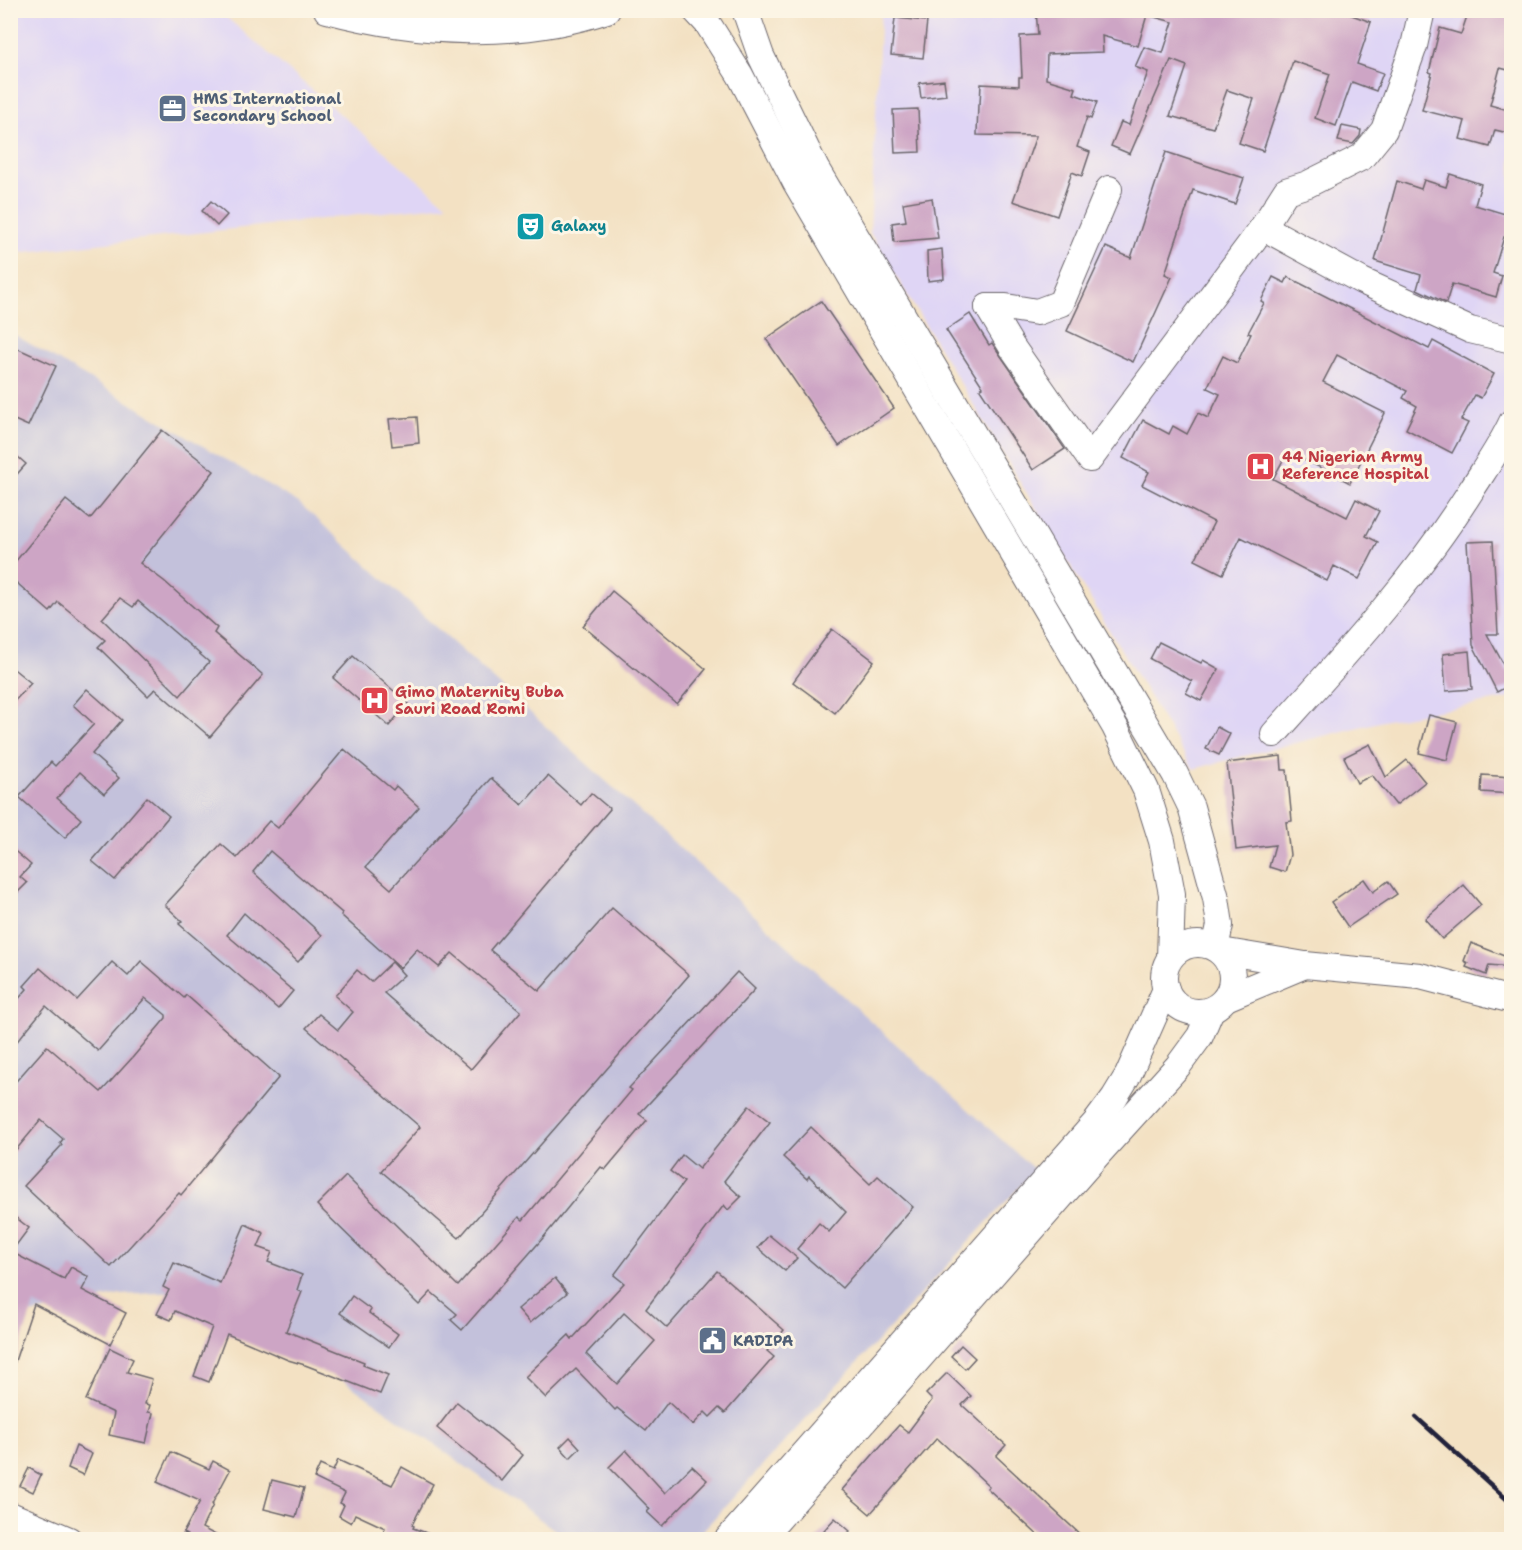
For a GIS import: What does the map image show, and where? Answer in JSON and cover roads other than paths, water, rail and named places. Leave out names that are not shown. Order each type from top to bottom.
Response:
[{"type":"street","points":[[327,10],[405,27],[456,30],[507,30],[580,19],[607,10]]},
{"type":"street","points":[[408,10],[457,13],[490,10]]},
{"type":"street","points":[[695,10],[708,24],[740,75],[796,183],[1115,727],[1146,790],[1162,841],[1172,894],[1170,958]]},
{"type":"street","points":[[746,10],[762,56],[816,169],[1175,774],[1191,807],[1216,898],[1220,925],[1218,950],[1228,962],[1232,974],[1231,986],[1178,1066],[760,1539]]},
{"type":"street","points":[[1109,189],[1061,303],[1037,312],[1006,307],[988,307],[1012,347],[1090,459],[1263,226],[1286,191],[1308,184],[1362,157],[1384,130],[1414,46],[1422,10]]},
{"type":"street","points":[[1263,226],[1362,281],[1470,330],[1512,340]]},
{"type":"street","points":[[1274,734],[1368,629],[1446,531],[1512,422]]},
{"type":"street","points":[[1305,965],[1202,1012],[1180,1007],[1171,999],[1164,979],[1165,968],[1177,951],[1189,944],[1202,944],[1218,950],[1305,965],[1420,976],[1512,1000]]},
{"type":"street","points":[[727,1539],[1096,1122],[1128,1075],[1166,989]]},
{"type":"street","points":[[10,1515],[69,1539]]},
{"type":"railway","points":[[1416,1417],[1512,1504]]},
{"type":"place","name":"HMS International Secondary School","points":[[172,108]]},
{"type":"place","name":"Galaxy","points":[[530,226]]},
{"type":"place","name":"44 Nigerian Army Reference Hospital","points":[[1261,466]]},
{"type":"place","name":"Gimo Maternity Buba Sauri Road Romi","points":[[374,701]]},
{"type":"place","name":"KADIPA","points":[[712,1341]]}]
